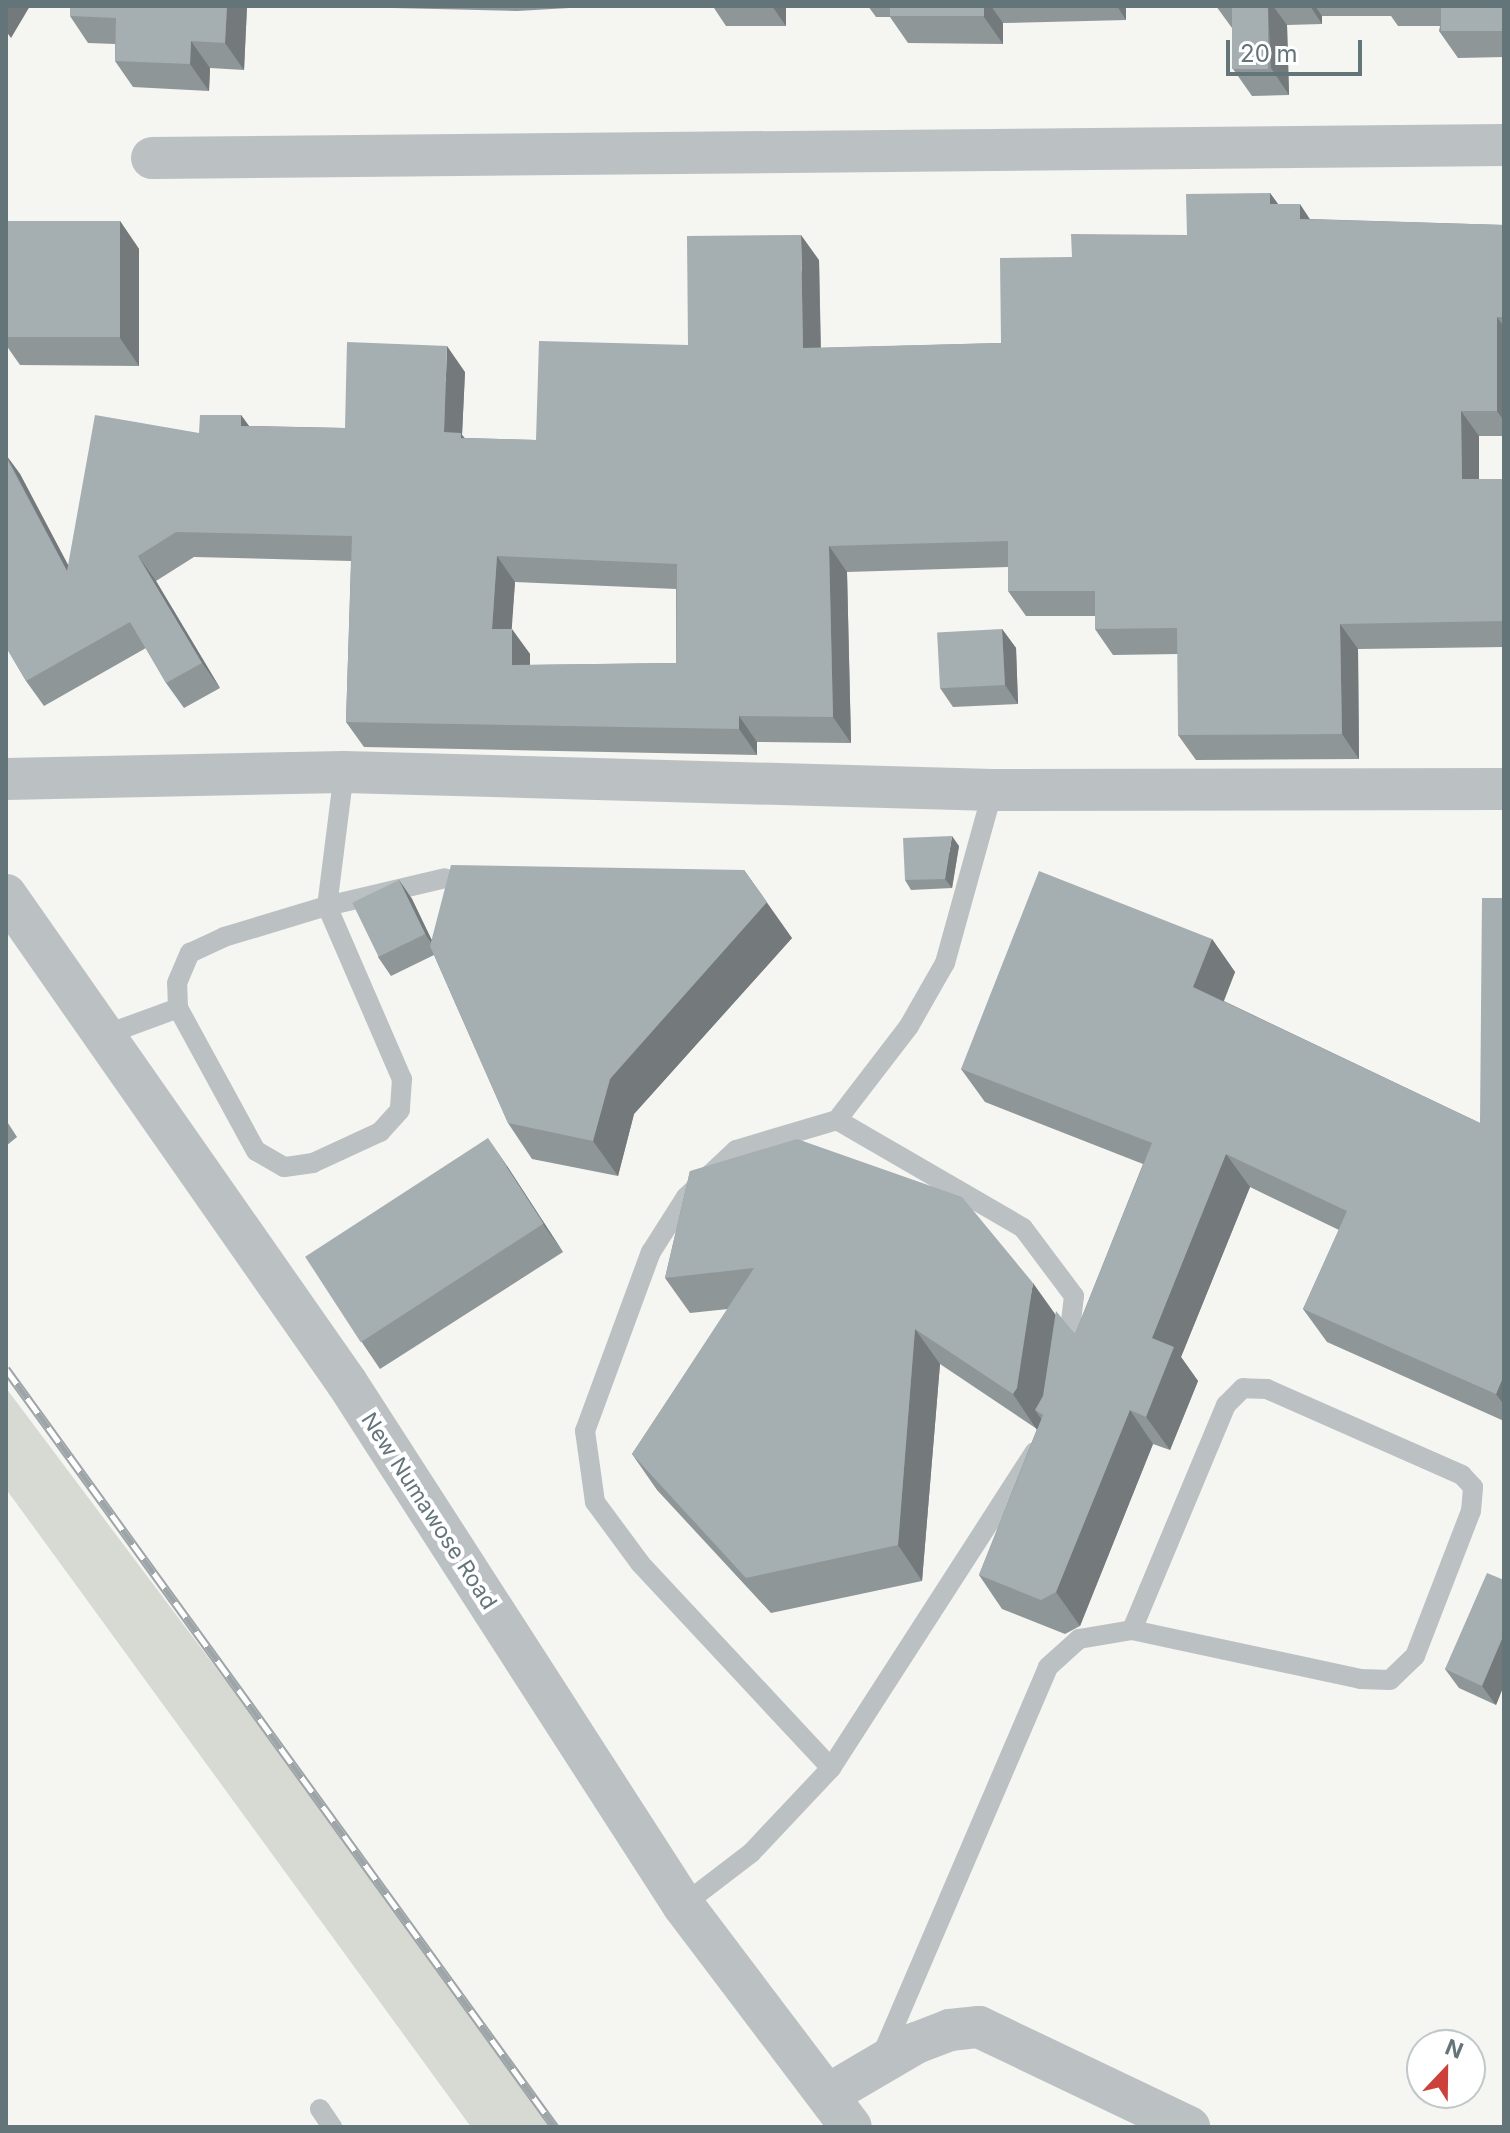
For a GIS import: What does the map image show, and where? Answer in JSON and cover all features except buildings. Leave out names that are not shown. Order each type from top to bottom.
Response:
[{"type":"street","points":[[152,158],[1504,145]]},
{"type":"street","points":[[6,779],[344,772],[993,790],[1504,789]]},
{"type":"street","name":"New Numawose Road","points":[[6,895],[347,1383],[683,1905],[840,2110]]},
{"type":"street","points":[[840,2110],[878,2065],[927,2039],[979,2027],[1189,2127]]},
{"type":"lane","points":[[344,772],[327,906],[402,1079],[400,1110],[380,1132],[313,1163],[284,1167],[256,1151],[178,1008],[177,983],[190,953],[224,937],[327,906],[445,878]]},
{"type":"lane","points":[[831,1768],[640,1563],[595,1502],[585,1431],[651,1252],[686,1197],[736,1150],[837,1120],[885,1062],[945,963],[993,790]]},
{"type":"lane","points":[[102,1036],[178,1008]]},
{"type":"lane","points":[[837,1120],[1023,1228],[1074,1296],[1063,1382]]},
{"type":"lane","points":[[878,2065],[1048,1667],[1079,1639],[1132,1630],[1360,1679],[1390,1680],[1415,1656],[1471,1511],[1473,1487],[1462,1475],[1267,1389],[1243,1388],[1226,1405],[1132,1630]]},
{"type":"lane","points":[[683,1905],[751,1853],[831,1768],[1045,1439]]},
{"type":"lane","points":[[320,2109],[332,2127]]},
{"type":"shaded area","points":[[6,1388],[558,2127],[471,2127],[6,1489]]},
{"type":"railway","points":[[6,1369],[555,2127]]}]
